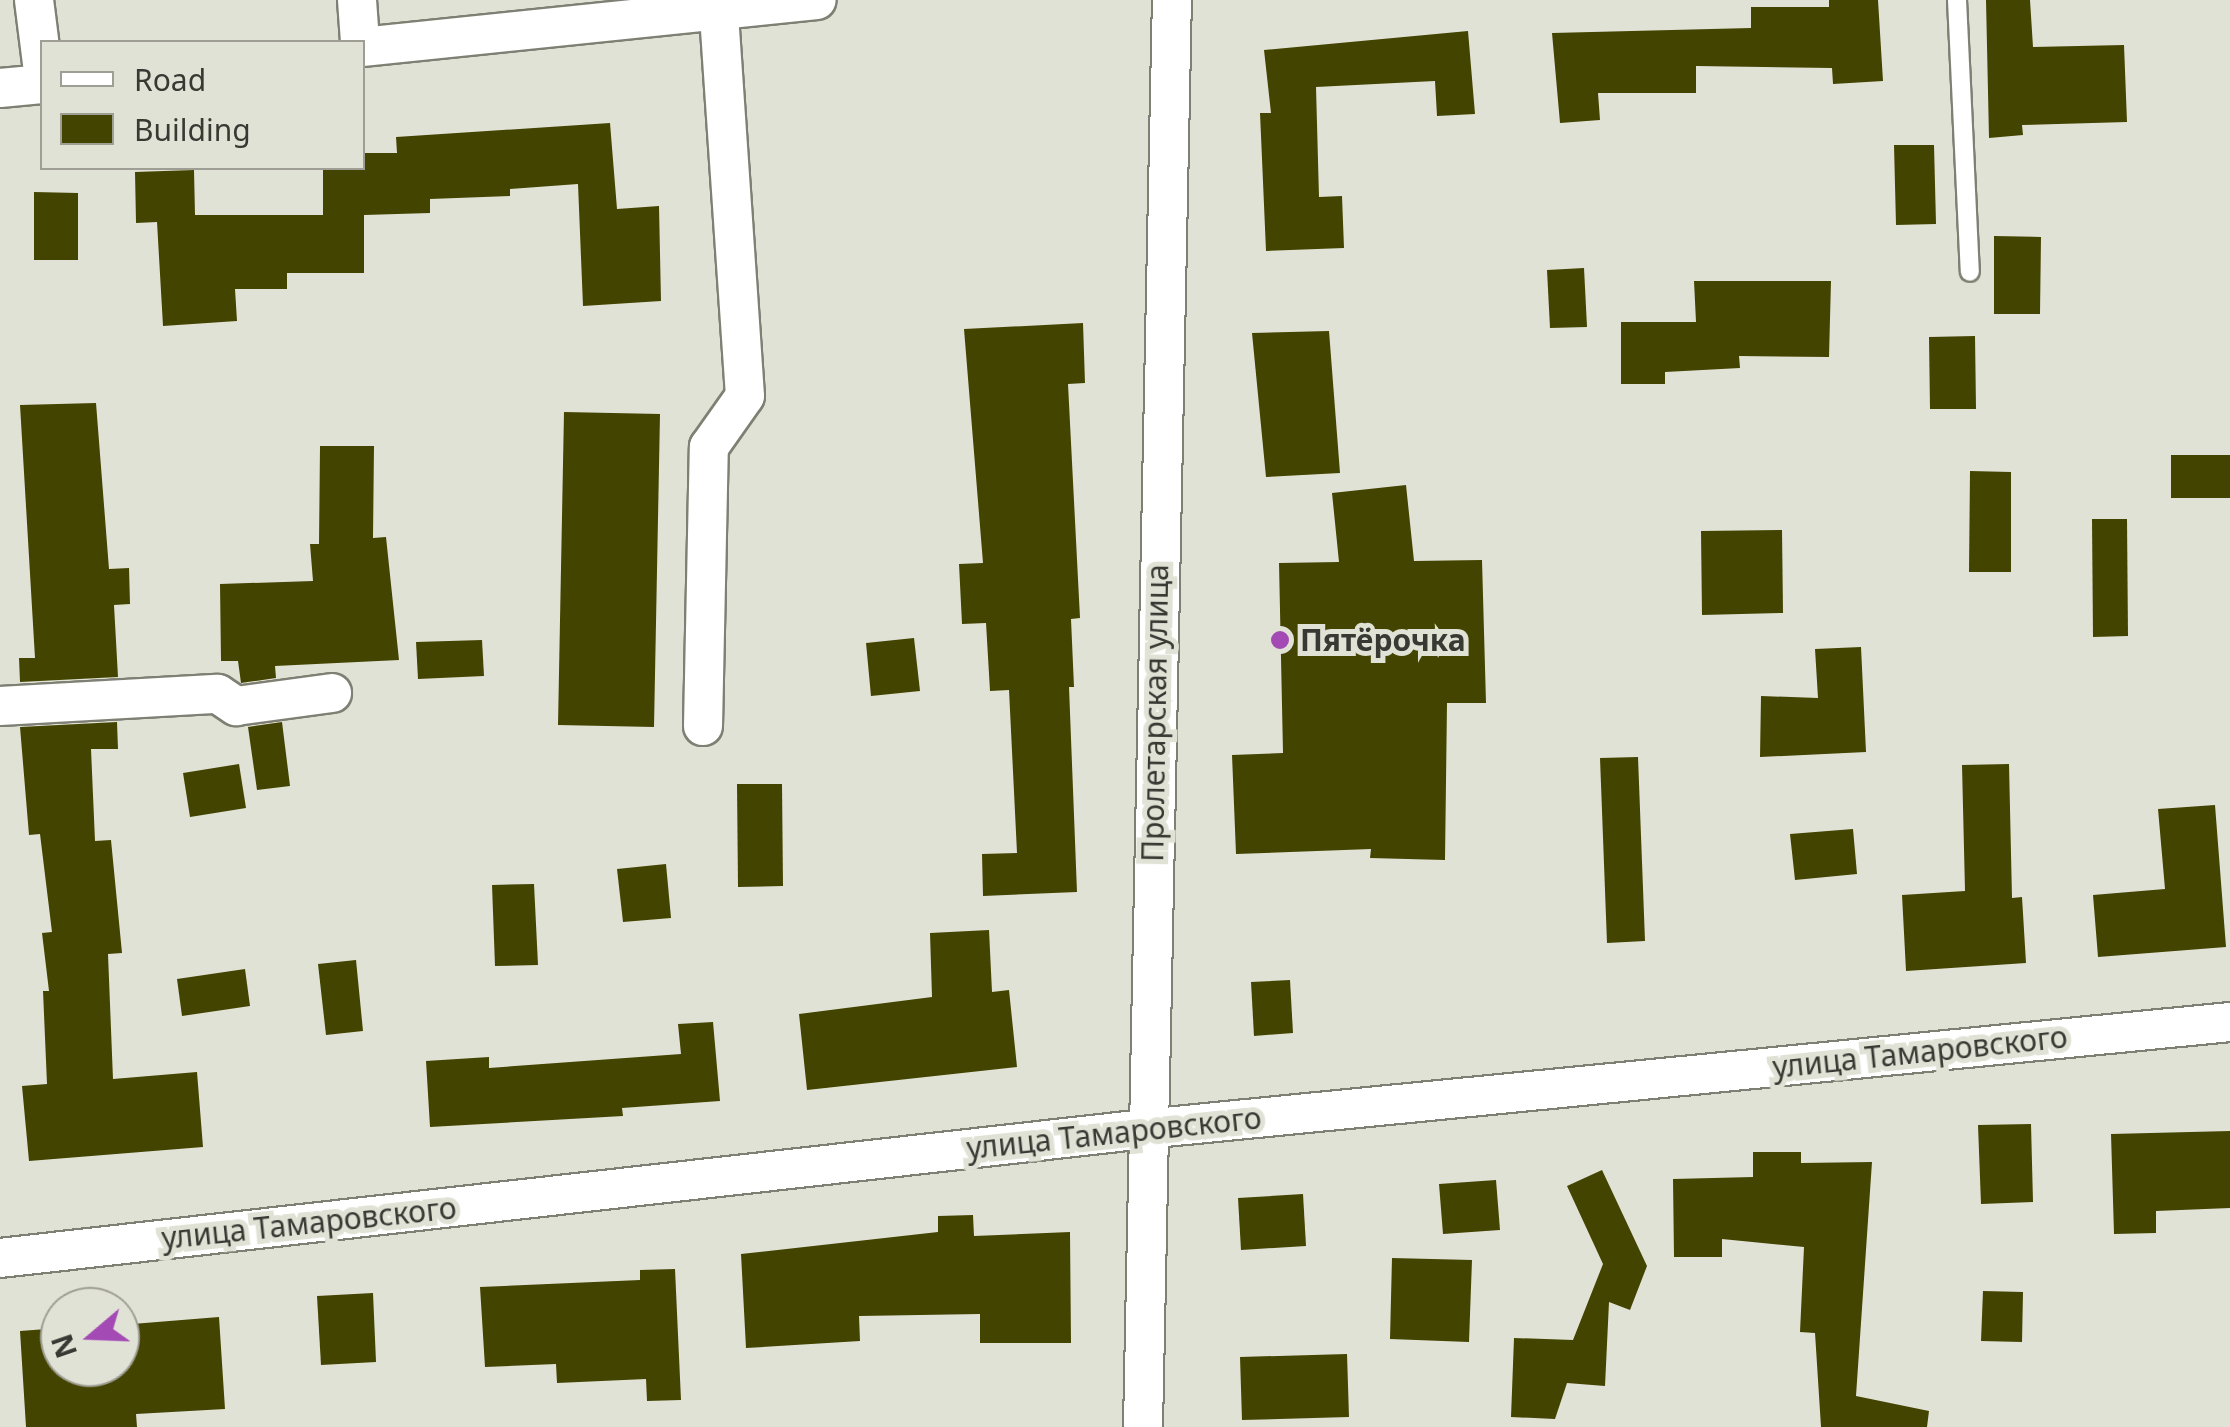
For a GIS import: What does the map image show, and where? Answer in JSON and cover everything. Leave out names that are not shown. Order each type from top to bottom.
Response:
[{"type":"street","points":[[34,0],[40,48]]},
{"type":"street","points":[[357,0],[361,40]]},
{"type":"street","points":[[365,45],[817,0]]},
{"type":"street","name":"Пролетарская улица","points":[[1143,1427],[1145,1129],[1172,0]]},
{"type":"street","points":[[703,726],[710,447],[744,396],[719,10]]},
{"type":"street","points":[[0,88],[40,84]]},
{"type":"street","points":[[0,706],[218,694],[236,706],[332,694]]},
{"type":"street","name":"улица Тамаровского","points":[[0,1258],[1145,1129],[2230,1022]]},
{"type":"lane","points":[[1958,0],[1970,272]]},
{"type":"building","points":[[1829,0],[1878,0],[1883,81],[1833,84],[1832,68],[1696,66],[1696,93],[1598,93],[1600,120],[1560,123],[1552,33],[1751,28],[1751,7],[1829,7]]},
{"type":"building","points":[[1986,0],[2030,0],[2033,47],[2124,45],[2127,122],[2022,125],[2023,135],[1989,138]]},
{"type":"building","points":[[1468,31],[1475,114],[1437,116],[1435,81],[1316,87],[1319,197],[1342,196],[1344,248],[1266,251],[1260,113],[1271,113],[1264,50]]},
{"type":"building","points":[[610,123],[617,209],[659,206],[661,301],[583,306],[578,184],[510,189],[510,196],[430,199],[430,213],[364,215],[364,273],[287,273],[287,289],[235,289],[237,321],[163,326],[157,222],[136,223],[135,172],[194,170],[195,215],[323,215],[323,170],[365,170],[365,153],[397,153],[396,137]]},
{"type":"building","points":[[1894,145],[1934,145],[1936,224],[1896,225]]},
{"type":"building","points":[[34,192],[78,193],[78,260],[34,260]]},
{"type":"building","points":[[1994,236],[2041,237],[2040,314],[1994,314]]},
{"type":"building","points":[[1584,268],[1587,327],[1550,328],[1547,270]]},
{"type":"building","points":[[1694,281],[1831,281],[1829,357],[1739,356],[1740,368],[1665,372],[1665,384],[1621,384],[1621,322],[1696,322]]},
{"type":"building","points":[[1083,323],[1085,383],[1068,384],[1080,618],[1071,619],[1074,687],[1069,687],[1077,892],[983,896],[982,854],[1017,853],[1009,690],[990,691],[986,623],[962,624],[959,564],[983,563],[964,329]]},
{"type":"building","points":[[1329,331],[1340,473],[1266,477],[1252,333]]},
{"type":"building","points":[[1975,336],[1976,409],[1930,409],[1929,337]]},
{"type":"building","points":[[96,403],[109,569],[129,568],[130,604],[114,605],[118,677],[20,682],[19,658],[35,658],[20,405]]},
{"type":"building","points":[[564,412],[660,414],[654,727],[558,725]]},
{"type":"building","points":[[320,446],[374,446],[373,538],[386,537],[399,660],[275,666],[276,678],[241,683],[238,661],[221,661],[220,584],[313,581],[310,544],[319,544]]},
{"type":"building","points":[[2171,455],[2230,455],[2230,498],[2171,498]]},
{"type":"building","points":[[1970,471],[2011,472],[2011,572],[1969,572]]},
{"type":"building","points":[[1406,485],[1414,561],[1482,560],[1486,703],[1447,703],[1445,860],[1370,858],[1371,849],[1236,854],[1232,755],[1283,753],[1279,563],[1339,562],[1332,493]]},
{"type":"building","points":[[2092,519],[2127,519],[2128,636],[2093,637]]},
{"type":"building","points":[[1782,530],[1783,613],[1702,615],[1701,531]]},
{"type":"building","points":[[914,638],[920,691],[871,696],[866,643]]},
{"type":"building","points":[[482,640],[484,676],[418,679],[416,642]]},
{"type":"building","points":[[1861,647],[1866,752],[1760,757],[1761,696],[1818,698],[1815,649]]},
{"type":"building","points":[[117,722],[118,749],[91,749],[95,841],[111,840],[122,953],[108,954],[113,1079],[197,1072],[203,1147],[29,1161],[22,1086],[47,1084],[43,991],[49,991],[42,933],[52,932],[40,834],[29,835],[20,727]]},
{"type":"building","points":[[282,722],[290,786],[257,790],[248,727]]},
{"type":"building","points":[[1638,757],[1645,941],[1607,943],[1600,758]]},
{"type":"building","points":[[239,764],[246,808],[190,817],[183,773]]},
{"type":"building","points":[[2009,764],[2012,898],[2022,897],[2026,963],[1906,971],[1902,895],[1965,891],[1962,765]]},
{"type":"building","points":[[737,784],[782,784],[783,886],[738,887]]},
{"type":"building","points":[[2215,805],[2226,947],[2098,957],[2093,895],[2165,889],[2158,809]]},
{"type":"building","points":[[1853,829],[1857,874],[1795,880],[1790,834]]},
{"type":"building","points":[[666,864],[671,918],[623,922],[617,869]]},
{"type":"building","points":[[534,884],[538,965],[495,966],[492,885]]},
{"type":"building","points":[[989,930],[992,992],[1009,990],[1017,1067],[807,1090],[799,1014],[932,997],[930,933]]},
{"type":"building","points":[[356,960],[363,1031],[326,1035],[318,964]]},
{"type":"building","points":[[245,969],[250,1006],[182,1016],[177,979]]},
{"type":"building","points":[[1290,980],[1293,1033],[1254,1036],[1251,982]]},
{"type":"building","points":[[713,1022],[720,1101],[622,1108],[623,1116],[430,1127],[426,1061],[489,1057],[489,1068],[681,1054],[678,1024]]},
{"type":"building","points":[[2031,1124],[2033,1202],[1981,1204],[1978,1125]]},
{"type":"building","points":[[2230,1131],[2230,1208],[2156,1211],[2156,1233],[2114,1234],[2111,1134]]},
{"type":"building","points":[[1753,1152],[1801,1152],[1801,1163],[1872,1162],[1856,1396],[1929,1411],[1927,1427],[1821,1427],[1815,1333],[1800,1332],[1804,1247],[1722,1239],[1722,1257],[1674,1257],[1673,1179],[1753,1177]]},
{"type":"building","points":[[1602,1170],[1647,1266],[1630,1310],[1609,1302],[1605,1386],[1567,1383],[1555,1419],[1511,1417],[1514,1338],[1573,1340],[1603,1264],[1567,1186]]},
{"type":"building","points":[[1496,1180],[1500,1230],[1443,1234],[1439,1184]]},
{"type":"building","points":[[1303,1194],[1306,1246],[1241,1250],[1238,1198]]},
{"type":"building","points":[[973,1215],[974,1236],[1070,1232],[1071,1343],[980,1343],[980,1314],[859,1316],[860,1341],[746,1348],[741,1254],[938,1232],[938,1216]]},
{"type":"building","points":[[1392,1258],[1472,1260],[1469,1342],[1390,1339]]},
{"type":"building","points":[[675,1269],[681,1400],[647,1401],[646,1379],[557,1383],[556,1364],[485,1367],[480,1287],[640,1280],[640,1270]]},
{"type":"building","points":[[1983,1291],[2023,1292],[2022,1342],[1981,1341]]},
{"type":"building","points":[[373,1293],[376,1362],[321,1365],[317,1296]]},
{"type":"building","points":[[219,1317],[225,1409],[136,1414],[137,1427],[26,1427],[20,1331],[40,1330],[40,1387],[140,1387],[140,1323]]},
{"type":"building","points":[[1347,1354],[1349,1417],[1242,1420],[1240,1357]]},
{"type":"place","name":"Пятёрочка","points":[[1280,640]]}]
